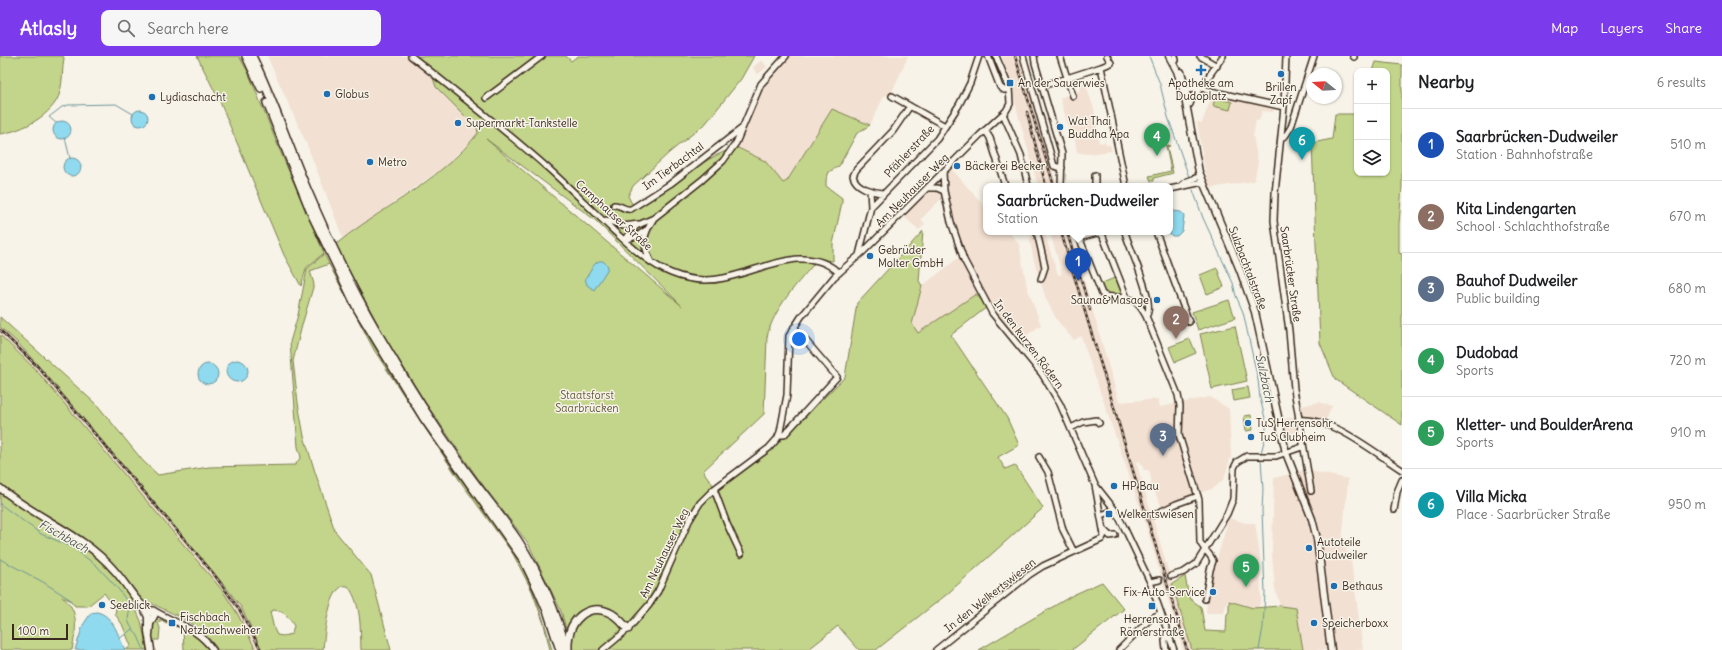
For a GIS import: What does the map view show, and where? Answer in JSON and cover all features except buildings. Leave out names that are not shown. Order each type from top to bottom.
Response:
[{"type":"highway","points":[[246,56],[258,81],[312,214],[358,310],[423,417],[522,559],[545,606],[560,650]]},
{"type":"highway","points":[[252,56],[263,79],[309,194],[363,307],[427,414],[527,556],[544,589],[567,650]]},
{"type":"highway","points":[[567,650],[571,627],[578,618],[590,611],[603,610],[613,614],[628,629]]},
{"type":"main road","name":"Sulzbachtalstraße","points":[[1173,58],[1183,85],[1188,92],[1202,176]]},
{"type":"main road","name":"Sulzbachtalstraße","points":[[1188,92],[1199,172],[1202,176],[1240,270],[1255,312],[1286,453],[1308,506],[1315,530],[1331,650]]},
{"type":"main road","points":[[0,488],[29,510],[98,554],[114,570],[143,607],[153,613]]},
{"type":"main road","points":[[135,597],[153,613]]},
{"type":"main road","points":[[151,650],[148,631],[153,613]]},
{"type":"street","name":"Camphauser Straße","points":[[411,56],[499,126],[549,169],[624,240],[652,262],[677,276],[698,280],[725,278],[777,263],[799,259],[822,262],[831,266],[839,273]]},
{"type":"street","points":[[486,98],[542,56]]},
{"type":"street","name":"Im Tierbachtal","points":[[624,240],[629,233],[640,224],[654,218],[702,180],[723,161],[736,143],[761,84],[786,56]]},
{"type":"street","name":"Pfählerstraße","points":[[870,207],[937,139],[970,83],[979,56]]},
{"type":"street","points":[[988,56],[1000,87],[1004,90],[1010,90],[996,56]]},
{"type":"street","points":[[1023,56],[1054,166],[1062,168]]},
{"type":"street","points":[[1034,56],[1062,154],[1062,183]]},
{"type":"street","points":[[1060,56],[1073,96]]},
{"type":"street","points":[[1042,86],[1101,68],[1111,63],[1107,56]]},
{"type":"street","points":[[1200,56],[1216,66]]},
{"type":"street","points":[[1190,104],[1191,99],[1223,56]]},
{"type":"street","name":"Saarbrücker Straße","points":[[1286,56],[1282,138],[1275,193],[1274,221],[1289,331],[1292,374],[1298,420],[1311,491]]},
{"type":"street","points":[[1282,138],[1291,127],[1314,56]]},
{"type":"street","points":[[1101,68],[1125,183]]},
{"type":"street","points":[[1183,85],[1188,92],[1195,94]]},
{"type":"street","points":[[1202,86],[1206,90],[1284,107]]},
{"type":"street","points":[[1188,92],[1202,86]]},
{"type":"street","name":"Am Neuhauser Weg","points":[[603,650],[644,613],[658,592],[689,521],[700,504],[714,489],[769,448],[780,435],[787,395],[789,341],[794,327],[828,284],[859,256],[985,130],[1003,114],[1010,104],[1010,90]]},
{"type":"street","points":[[892,96],[945,126]]},
{"type":"street","points":[[859,256],[870,207],[870,192],[853,178],[856,170],[893,131],[910,106]]},
{"type":"street","points":[[1003,114],[1021,155],[1027,183]]},
{"type":"street","name":"Im Tierbachtal","points":[[614,205],[620,205],[626,209],[632,209],[670,184],[742,128]]},
{"type":"street","points":[[985,130],[990,138],[1004,183]]},
{"type":"street","name":"In den kurzen Rödern","points":[[943,172],[944,191],[959,248],[973,279],[992,313],[1045,379],[1056,396],[1071,428],[1095,485],[1104,530],[1102,539]]},
{"type":"street","points":[[1095,175],[1095,183]]},
{"type":"street","points":[[1173,188],[1202,176]]},
{"type":"street","points":[[928,188],[937,188],[944,191]]},
{"type":"street","name":"Pfählerstraße","points":[[870,192],[883,193]]},
{"type":"street","name":"Im Tierbachtal","points":[[600,217],[611,223],[623,226],[640,224]]},
{"type":"street","name":"Im Tierbachtal","points":[[646,230],[654,218]]},
{"type":"street","points":[[624,240],[637,236],[646,230]]},
{"type":"street","points":[[646,230],[644,244],[652,262]]},
{"type":"street","points":[[1038,235],[1045,267],[1040,279]]},
{"type":"street","points":[[1078,235],[1102,294],[1108,297],[1127,298],[1137,303],[1146,316],[1177,392],[1180,406],[1179,435],[1198,496],[1200,539],[1202,546],[1211,555],[1213,561],[1205,599]]},
{"type":"street","points":[[1079,238],[1088,235]]},
{"type":"street","points":[[1102,235],[1127,298]]},
{"type":"street","points":[[1126,235],[1128,246],[1148,296],[1149,312],[1146,316]]},
{"type":"street","points":[[1157,235],[1189,322]]},
{"type":"street","name":"Am Neuhauser Weg","points":[[780,435],[784,435],[837,377],[794,327]]},
{"type":"street","points":[[1071,428],[1088,420],[1096,420],[1099,423]]},
{"type":"street","points":[[1298,420],[1311,420],[1326,425],[1368,446],[1402,470]]},
{"type":"street","points":[[1171,576],[1184,572],[1193,566],[1206,550],[1233,499],[1234,468],[1237,462],[1248,456],[1276,456],[1302,447]]},
{"type":"street","points":[[1039,457],[1048,472],[1063,530],[1074,552]]},
{"type":"street","points":[[1394,510],[1397,492],[1402,480]]},
{"type":"street","name":"In den kurzen Rödern","points":[[1095,485],[1115,510],[1150,582],[1174,650]]},
{"type":"street","points":[[714,489],[741,554]]},
{"type":"street","points":[[1153,515],[1198,496]]},
{"type":"street","points":[[1101,515],[1115,510]]},
{"type":"street","points":[[1104,530],[1110,536],[1115,535]]},
{"type":"street","name":"In den Welkertswiesen","points":[[936,650],[1028,576],[1043,566],[1102,539]]},
{"type":"street","points":[[1150,582],[1159,580]]},
{"type":"street","points":[[153,613],[166,616],[189,627],[205,640],[213,650]]},
{"type":"street","points":[[1121,649],[1150,619],[1161,613]]},
{"type":"street","points":[[1166,650],[1165,641],[1167,630]]},
{"type":"shaded area","points":[[267,56],[415,56],[430,69],[477,128],[478,133],[447,165],[343,238],[307,145]]},
{"type":"shaded area","points":[[790,56],[908,56],[891,94],[884,96],[870,125],[832,109],[787,181],[783,183],[758,157],[736,147],[769,77]]},
{"type":"shaded area","points":[[1002,56],[1017,56],[1022,67],[1056,183],[1037,183]]},
{"type":"shaded area","points":[[762,60],[767,67],[757,75],[753,67]]},
{"type":"shaded area","points":[[1085,82],[1094,109],[1099,143],[1105,142],[1106,145],[1110,145],[1112,151],[1086,154],[1077,152],[1074,134],[1071,135],[1060,98],[1081,90],[1079,84]]},
{"type":"shaded area","points":[[1212,95],[1274,109],[1273,112],[1262,111],[1259,121],[1256,120],[1253,136],[1258,162],[1254,181],[1210,188],[1204,166],[1197,122],[1202,123]]},
{"type":"shaded area","points":[[949,166],[983,205],[983,235],[1012,235],[1019,244],[1027,287],[1041,325],[1016,343],[976,294],[918,334],[912,324],[922,286],[961,256],[947,193],[921,219],[925,224],[919,230],[902,215]]},
{"type":"shaded area","points":[[1031,235],[1045,235],[1058,275],[1062,274],[1051,235],[1071,235],[1119,402],[1158,399],[1160,407],[1210,397],[1229,409],[1231,456],[1224,479],[1214,488],[1162,507],[1151,484],[1149,470],[1144,470],[1140,461],[1136,462],[1192,650],[1183,650],[1145,522],[1081,336],[1074,340],[1057,320],[1046,299],[1034,261],[1030,241]]},
{"type":"shaded area","points":[[0,327],[17,342],[45,373],[225,586],[241,607],[262,650],[256,650],[245,627],[222,590],[36,370],[0,335]]},
{"type":"shaded area","points":[[1318,402],[1332,406],[1325,422],[1311,417],[1300,418],[1298,407]]},
{"type":"shaded area","points":[[1294,417],[1296,433],[1287,435],[1284,419]]},
{"type":"shaded area","points":[[1305,470],[1348,479],[1342,542],[1351,560],[1363,650],[1303,650],[1296,608],[1280,606],[1275,588],[1272,554],[1274,478]]},
{"type":"shaded area","points":[[1229,518],[1245,523],[1255,523],[1260,557],[1261,601],[1257,609],[1227,601],[1224,613],[1206,613],[1210,570],[1217,559]]},
{"type":"green space","points":[[0,56],[63,56],[64,58],[60,92],[57,100],[51,108],[44,115],[27,125],[0,134]]},
{"type":"green space","points":[[197,56],[239,56],[248,72],[324,253],[306,268],[301,286],[284,255],[220,102]]},
{"type":"green space","name":"Staatsforst Saarbrücken","points":[[415,56],[566,56],[571,61],[578,56],[754,56],[741,79],[706,123],[670,152],[633,186],[628,196],[637,208],[698,166],[723,152],[736,147],[765,161],[783,183],[787,181],[832,109],[870,125],[857,133],[839,166],[829,172],[826,180],[826,186],[842,198],[833,244],[833,261],[818,259],[781,305],[770,326],[767,337],[764,414],[703,471],[716,489],[777,444],[845,377],[857,303],[923,231],[919,281],[922,286],[912,324],[918,333],[976,294],[987,307],[951,335],[1007,418],[1019,445],[998,457],[1005,469],[1015,465],[1043,508],[946,595],[876,650],[859,650],[838,626],[809,650],[572,650],[561,611],[528,543],[479,480],[425,402],[386,339],[335,245],[363,224],[421,186],[452,161],[478,133],[477,128],[436,87],[430,69]],"holes":[[[486,139],[595,220],[682,306]]]},
{"type":"green space","points":[[1376,62],[1402,65],[1402,187],[1399,224],[1399,253],[1402,254],[1402,425],[1335,379],[1320,343],[1312,143],[1332,139],[1335,114],[1354,114],[1354,176],[1390,176],[1390,68],[1374,68]]},
{"type":"green space","points":[[1215,98],[1232,102],[1230,110],[1213,106]]},
{"type":"green space","points":[[1166,146],[1170,146],[1167,147],[1173,173],[1154,178],[1154,181],[1151,181],[1149,176],[1171,171]]},
{"type":"green space","points":[[324,254],[361,324],[405,397],[374,350],[329,264],[310,271],[314,284],[293,361],[304,436],[335,531],[371,575],[391,650],[361,650],[358,609],[353,593],[348,586],[342,587],[336,592],[332,601],[326,623],[323,650],[262,650],[241,607],[225,586],[45,373],[17,342],[0,327],[0,317],[98,406],[143,461],[158,475],[209,467],[295,465],[301,457],[298,447],[290,342],[298,315],[307,269]],"holes":[[[273,610],[286,615],[292,622],[294,626],[292,634],[283,636],[277,635],[270,612]]]},
{"type":"green space","points":[[1217,268],[1224,287],[1207,294],[1200,275]]},
{"type":"green space","points":[[1117,277],[1125,296],[1109,295],[1104,293],[1100,284]]},
{"type":"green space","points":[[1229,300],[1235,318],[1198,330],[1192,312]]},
{"type":"green space","points":[[1235,326],[1247,381],[1212,389],[1200,334]]},
{"type":"green space","points":[[0,335],[36,370],[222,590],[237,613],[256,650],[218,650],[211,640],[195,626],[147,601],[137,612],[141,621],[147,650],[126,650],[131,646],[122,624],[115,614],[116,609],[104,593],[88,606],[75,606],[70,600],[62,597],[68,602],[74,614],[75,635],[72,650],[0,650]]},
{"type":"green space","points":[[1190,339],[1196,353],[1175,362],[1169,347]]},
{"type":"green space","points":[[1248,387],[1250,398],[1234,401],[1232,390]]},
{"type":"green space","name":"TuS Herrensohr","points":[[1251,415],[1253,430],[1246,431],[1244,416]]},
{"type":"green space","points":[[434,441],[520,563],[536,600],[545,625],[552,650],[550,650],[544,624],[532,591],[513,554],[460,481]]},
{"type":"green space","points":[[1185,576],[1189,598],[1201,607],[1205,631],[1226,632],[1229,601],[1253,608],[1280,606],[1296,608],[1303,650],[1192,650],[1172,584]]},
{"type":"green space","points":[[1102,582],[1124,609],[1072,650],[979,650],[1073,595]]},
{"type":"green space","points":[[157,620],[172,622],[186,629],[199,639],[209,650],[184,650],[183,629],[162,621],[158,623],[160,628],[159,640],[154,640],[152,638],[151,631],[154,621]]},
{"type":"water","points":[[140,110],[147,115],[148,118],[143,125],[140,126],[133,121],[132,118],[137,111]]},
{"type":"water","points":[[62,121],[68,124],[71,130],[68,136],[62,139],[56,136],[53,130],[56,124]]},
{"type":"water","points":[[68,158],[76,158],[81,163],[79,174],[76,176],[68,176],[63,171],[63,163]]},
{"type":"water","points":[[1173,211],[1181,212],[1184,216],[1182,231],[1177,236],[1172,236]]},
{"type":"water","points":[[599,261],[603,261],[608,266],[594,290],[587,285],[585,278]]},
{"type":"water","points":[[237,360],[245,363],[248,371],[245,379],[237,382],[229,379],[226,371],[229,363]]},
{"type":"water","points":[[204,364],[212,364],[218,370],[218,378],[212,384],[204,384],[198,378],[198,370]]},
{"type":"water","points":[[97,612],[108,618],[115,627],[125,650],[75,650],[83,625],[91,613]]},
{"type":"waterway","name":"Sulzbach","points":[[1149,56],[1160,84],[1168,117],[1189,177]]},
{"type":"waterway","points":[[56,123],[49,117],[62,107],[68,105],[116,104],[133,114]]},
{"type":"waterway","points":[[65,138],[70,158]]},
{"type":"waterway","name":"Sulzbach","points":[[1193,190],[1203,218],[1233,283],[1236,296],[1243,312],[1266,422],[1266,434],[1261,453]]},
{"type":"waterway","name":"Sulzbach","points":[[1259,650],[1263,627],[1265,594],[1261,459]]},
{"type":"waterway","name":"Fischbach","points":[[0,504],[41,534],[72,547],[97,566],[119,590],[130,606],[128,620],[138,636],[144,650]]},
{"type":"waterway","points":[[0,559],[43,582],[71,600]]},
{"type":"waterway","points":[[119,639],[132,629]]},
{"type":"tunnel","points":[[1159,580],[1171,576]]},
{"type":"railway","points":[[1015,56],[1053,183]]},
{"type":"railway","points":[[1027,112],[1045,183]]},
{"type":"railway","points":[[1062,235],[1187,650]]},
{"type":"railway","points":[[1068,235],[1090,310]]},
{"type":"railway","points":[[0,330],[37,366],[213,573],[239,609],[261,650]]},
{"type":"place","name":"Apotheke am Dudoplatz","points":[[1201,70]]},
{"type":"place","name":"Brillen Zapf","points":[[1281,74]]},
{"type":"place","name":"An der Sauerwies","points":[[1010,83]]},
{"type":"place","name":"Globus","points":[[327,94]]},
{"type":"place","name":"Lydiaschacht","points":[[152,97]]},
{"type":"place","name":"Supermarkt-Tankstelle","points":[[458,123]]},
{"type":"place","name":"Wat Thai Buddha Apa","points":[[1060,127]]},
{"type":"place","name":"Dudobad","points":[[1157,156]]},
{"type":"place","name":"Villa Micka","points":[[1302,160]]},
{"type":"place","name":"Metro","points":[[370,162]]},
{"type":"place","name":"Bäckerei Becker","points":[[957,166]]},
{"type":"place","name":"Gebrüder Molter GmbH","points":[[870,256]]},
{"type":"place","name":"Saarbrücken-Dudweiler","points":[[1078,281]]},
{"type":"place","name":"Sauna&Masage","points":[[1157,300]]},
{"type":"place","name":"Kita Lindengarten","points":[[1176,339]]},
{"type":"place","name":"TuS Herrensohr","points":[[1248,423]]},
{"type":"place","name":"TuS Clubheim","points":[[1251,437]]},
{"type":"place","name":"Bauhof Dudweiler","points":[[1163,456]]},
{"type":"place","name":"HP Bau","points":[[1114,486]]},
{"type":"place","name":"Welkertswiesen","points":[[1109,514]]},
{"type":"place","name":"Autoteile Dudweiler","points":[[1309,548]]},
{"type":"place","name":"Bethaus","points":[[1334,586]]},
{"type":"place","name":"Kletter- und BoulderArena","points":[[1246,587]]},
{"type":"place","name":"Fix-Auto-Service","points":[[1213,592]]},
{"type":"place","name":"Seeblick","points":[[102,605]]},
{"type":"place","name":"Herrensohr Römerstraße","points":[[1152,606]]},
{"type":"place","name":"Fischbach Netzbachweiher","points":[[172,623]]},
{"type":"place","name":"Speicherboxx","points":[[1314,623]]}]
